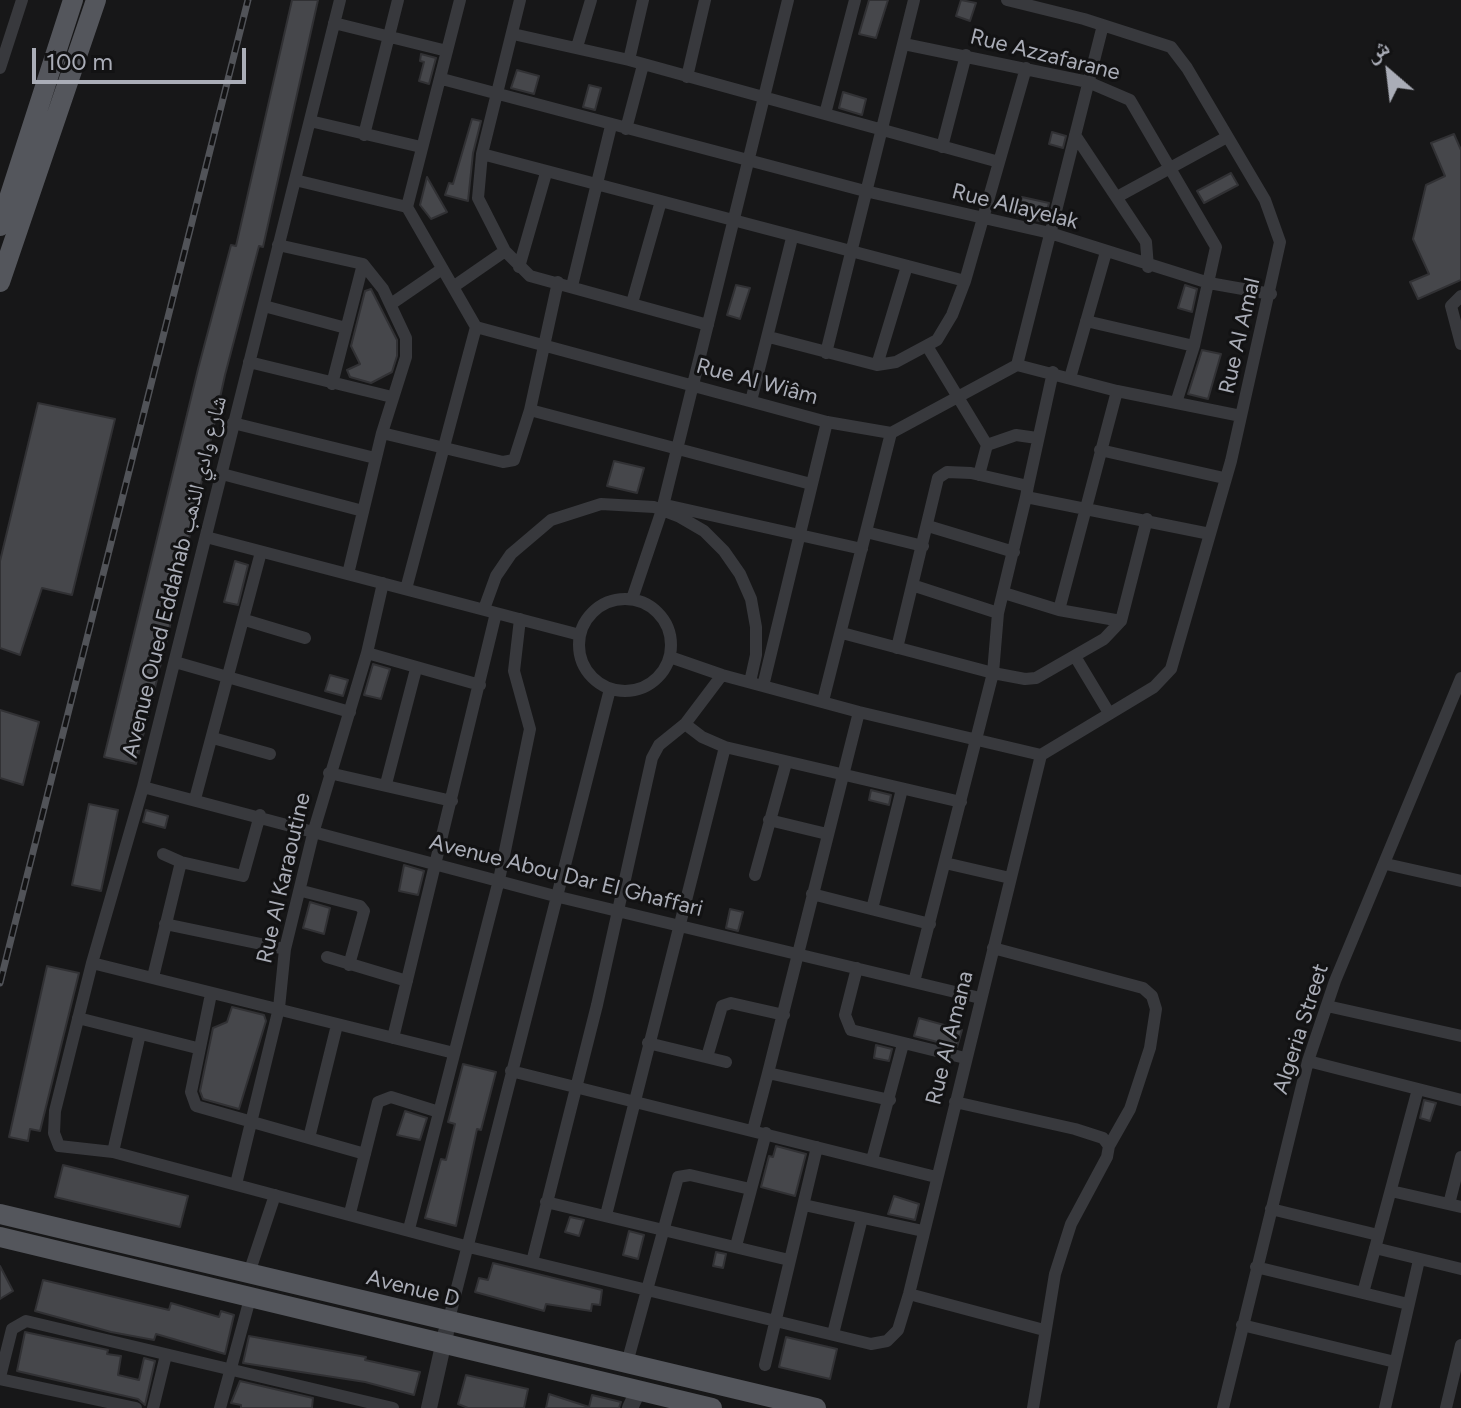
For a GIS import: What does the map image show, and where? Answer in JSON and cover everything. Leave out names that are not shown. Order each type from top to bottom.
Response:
[{"type":"main road","points":[[0,226],[73,0]]},
{"type":"main road","points":[[0,282],[96,0]]},
{"type":"main road","name":"Avenue D","points":[[0,1214],[448,1323],[816,1408]]},
{"type":"main road","points":[[0,1237],[251,1295],[634,1399],[712,1408]]},
{"type":"street","points":[[0,68],[22,0]]},
{"type":"street","name":"Avenue Oued Eddahab شارع وادي الذهب","points":[[113,1152],[59,1146],[53,1125],[92,963],[175,662],[340,0]]},
{"type":"street","points":[[364,135],[398,0]]},
{"type":"street","points":[[406,589],[476,327],[407,207],[460,0]]},
{"type":"street","points":[[520,0],[482,154],[478,198],[505,251],[530,276],[708,325]]},
{"type":"street","points":[[577,47],[591,0]]},
{"type":"street","points":[[629,60],[643,0]]},
{"type":"street","points":[[687,77],[705,0]]},
{"type":"street","points":[[632,599],[663,507],[788,0]]},
{"type":"street","points":[[825,114],[855,0]]},
{"type":"street","points":[[826,353],[914,0]]},
{"type":"street","name":"Rue Al Amal","points":[[1007,0],[1103,25],[1171,47],[1187,68],[1265,200],[1278,228],[1280,255],[1210,534],[1171,669],[1154,687],[1041,755]]},
{"type":"street","points":[[334,23],[447,51]]},
{"type":"street","points":[[1017,365],[1103,25]]},
{"type":"street","points":[[513,34],[629,60],[999,162]]},
{"type":"street","name":"Rue Azzafarane","points":[[904,44],[1088,82],[1127,97],[1214,241],[1209,283],[1176,403]]},
{"type":"street","points":[[942,147],[966,55]]},
{"type":"street","points":[[626,129],[643,65]]},
{"type":"street","points":[[769,337],[877,365],[896,362],[927,346],[942,334],[965,281],[1026,68]]},
{"type":"street","name":"Rue Allayelak","points":[[442,79],[865,191],[1050,233],[1148,267],[1209,283],[1271,294]]},
{"type":"street","points":[[310,121],[421,147]]},
{"type":"street","points":[[572,286],[611,126]]},
{"type":"street","points":[[1075,135],[1146,242],[1148,267]]},
{"type":"street","points":[[1117,197],[1227,137]]},
{"type":"street","points":[[482,154],[792,238],[965,281]]},
{"type":"street","points":[[519,267],[546,173]]},
{"type":"street","points":[[295,180],[407,207]]},
{"type":"street","points":[[632,303],[661,201]]},
{"type":"street","points":[[751,401],[792,238]]},
{"type":"street","points":[[278,245],[363,264],[375,276],[403,327],[407,348],[375,458],[348,574]]},
{"type":"street","points":[[453,287],[505,251]]},
{"type":"street","points":[[1070,378],[1106,252]]},
{"type":"street","points":[[332,384],[363,264]]},
{"type":"street","points":[[877,365],[907,266]]},
{"type":"street","points":[[391,304],[442,269]]},
{"type":"street","points":[[382,433],[512,461],[520,448],[530,410],[558,282]]},
{"type":"street","points":[[1461,296],[1451,306],[1461,344]]},
{"type":"street","points":[[264,306],[346,328]]},
{"type":"street","points":[[1086,321],[1194,346]]},
{"type":"street","name":"Rue Al Wiâm","points":[[476,327],[827,422],[891,433]]},
{"type":"street","points":[[927,346],[987,445],[979,475]]},
{"type":"street","points":[[249,362],[392,397]]},
{"type":"street","points":[[823,701],[891,433],[956,395],[1017,365],[1117,391],[1241,416]]},
{"type":"street","points":[[914,982],[993,673],[998,613],[1053,372]]},
{"type":"street","points":[[1059,610],[1117,391]]},
{"type":"street","points":[[530,410],[676,451],[811,484]]},
{"type":"street","points":[[757,684],[827,422]]},
{"type":"street","points":[[233,423],[375,458]]},
{"type":"street","points":[[987,445],[1008,435],[1037,438]]},
{"type":"street","points":[[1100,450],[1224,478]]},
{"type":"street","points":[[897,648],[915,586],[938,478],[952,471],[979,475],[1086,509],[1210,534]]},
{"type":"street","points":[[222,474],[363,511]]},
{"type":"street","points":[[393,1038],[480,685],[496,576],[511,554],[551,520],[601,504],[663,507],[862,549]]},
{"type":"street","points":[[663,507],[711,537],[730,558],[744,582],[756,627],[757,684]]},
{"type":"street","points":[[842,633],[993,673],[1025,679],[1047,673],[1104,639],[1121,621],[1147,519]]},
{"type":"street","points":[[928,526],[1014,552]]},
{"type":"street","points":[[866,532],[923,546]]},
{"type":"street","points":[[206,537],[580,635]]},
{"type":"street","points":[[195,799],[261,552]]},
{"type":"street","name":"Rue Al Karaoutine","points":[[236,1184],[279,1008],[285,949],[302,891],[314,830],[367,653],[383,583]]},
{"type":"street","points":[[915,586],[998,613]]},
{"type":"street","points":[[1004,593],[1059,610],[1121,621]]},
{"type":"street","points":[[632,599],[653,608],[666,623],[671,637],[670,657],[662,674],[647,686],[629,692],[610,689],[593,680],[584,668],[579,650],[580,635],[588,617],[599,607],[613,601],[632,599]]},
{"type":"street","points":[[409,1229],[499,880],[530,729],[514,671],[520,619]]},
{"type":"street","points":[[245,620],[305,638]]},
{"type":"street","points":[[367,653],[480,685]]},
{"type":"street","points":[[670,657],[722,675],[859,712],[1041,755]]},
{"type":"street","points":[[1076,658],[1109,713]]},
{"type":"street","points":[[175,662],[350,712]]},
{"type":"street","points":[[386,784],[416,669]]},
{"type":"street","points":[[532,1262],[619,910],[652,758],[659,745],[685,724],[722,675]]},
{"type":"street","name":"Algeria Street","points":[[1223,1408],[1308,1061],[1327,1006],[1461,678]]},
{"type":"street","points":[[429,1408],[555,896],[610,689]]},
{"type":"street","points":[[1447,709],[1461,712]]},
{"type":"street","points":[[753,1130],[859,712]]},
{"type":"street","points":[[685,724],[702,737],[725,747],[961,802]]},
{"type":"street","points":[[213,738],[270,754]]},
{"type":"street","points":[[606,1215],[632,1103],[725,747]]},
{"type":"street","name":"Rue Al Amana","points":[[833,1334],[879,1344],[898,1330],[1041,755]]},
{"type":"street","points":[[755,875],[786,763]]},
{"type":"street","points":[[329,773],[452,801]]},
{"type":"street","name":"Avenue Abou Dar El Ghaffari","points":[[143,787],[260,815],[555,896],[980,998]]},
{"type":"street","points":[[872,909],[902,789]]},
{"type":"street","points":[[163,854],[181,862],[243,876],[260,815]]},
{"type":"street","points":[[769,820],[827,834]]},
{"type":"street","points":[[153,977],[181,862]]},
{"type":"street","points":[[945,863],[1010,878]]},
{"type":"street","points":[[1386,864],[1461,881]]},
{"type":"street","points":[[302,891],[360,906],[364,911],[349,965]]},
{"type":"street","points":[[812,894],[930,924]]},
{"type":"street","points":[[165,924],[285,949]]},
{"type":"street","points":[[993,948],[1143,988],[1152,996],[1156,1009],[1150,1048],[1130,1109],[1071,1224],[1055,1274],[1033,1408]]},
{"type":"street","points":[[327,957],[407,981]]},
{"type":"street","points":[[92,963],[454,1053]]},
{"type":"street","points":[[857,968],[845,1015],[848,1026],[856,1033],[965,1058]]},
{"type":"street","points":[[211,994],[197,1048],[191,1092],[193,1102],[202,1109],[365,1154]]},
{"type":"street","points":[[707,1057],[722,1006],[731,1003],[784,1015]]},
{"type":"street","points":[[1327,1006],[1461,1036]]},
{"type":"street","points":[[78,1018],[197,1048]]},
{"type":"street","points":[[309,1138],[337,1025]]},
{"type":"street","points":[[140,1034],[113,1152],[469,1247],[833,1334],[862,1218]]},
{"type":"street","points":[[648,1043],[726,1062]]},
{"type":"street","points":[[872,1160],[903,1044]]},
{"type":"street","points":[[1308,1061],[1461,1100]]},
{"type":"street","points":[[511,1071],[936,1177]]},
{"type":"street","points":[[768,1073],[890,1100]]},
{"type":"street","points":[[1363,1293],[1418,1089]]},
{"type":"street","points":[[350,1213],[378,1102],[391,1097],[439,1112]]},
{"type":"street","points":[[955,1102],[1075,1129],[1103,1138],[1109,1146]]},
{"type":"street","points":[[736,1246],[766,1133]]},
{"type":"street","points":[[765,1365],[817,1147]]},
{"type":"street","points":[[1391,1191],[1455,1205],[1461,1157]]},
{"type":"street","points":[[627,1363],[678,1177],[690,1175],[750,1189]]},
{"type":"street","points":[[249,1273],[275,1195]]},
{"type":"street","points":[[546,1202],[789,1260]]},
{"type":"street","points":[[804,1205],[923,1231]]},
{"type":"street","points":[[1271,1209],[1377,1242],[1419,1260],[1461,1269]]},
{"type":"street","points":[[1400,1408],[1386,1407],[1419,1260]]},
{"type":"street","points":[[1256,1267],[1408,1304]]},
{"type":"street","points":[[909,1294],[1044,1330]]},
{"type":"street","points":[[220,1408],[251,1295]]},
{"type":"street","points":[[136,1408],[0,1378],[14,1325],[31,1321],[360,1404],[393,1408]]},
{"type":"street","points":[[1242,1325],[1395,1362]]},
{"type":"street","points":[[1446,1408],[1455,1395],[1461,1345]]},
{"type":"street","points":[[153,1408],[166,1355]]},
{"type":"building","points":[[292,0],[318,0],[263,247],[259,246],[225,375],[136,764],[104,757],[198,369],[231,245],[236,246]]},
{"type":"building","points":[[869,0],[888,0],[876,38],[859,34]]},
{"type":"building","points":[[961,0],[976,3],[970,21],[956,16]]},
{"type":"building","points":[[421,54],[436,58],[429,84],[419,81],[424,62],[420,61]]},
{"type":"building","points":[[517,70],[539,76],[534,94],[511,88]]},
{"type":"building","points":[[589,85],[601,88],[595,110],[583,107]]},
{"type":"building","points":[[843,92],[866,99],[862,115],[839,108]]},
{"type":"building","points":[[472,119],[481,121],[473,153],[468,201],[445,195],[449,183],[453,184]]},
{"type":"building","points":[[1052,132],[1066,136],[1063,148],[1049,144]]},
{"type":"building","points":[[1454,134],[1461,150],[1461,280],[1418,299],[1410,282],[1429,274],[1413,239],[1426,185],[1445,176],[1431,143]]},
{"type":"building","points":[[1231,173],[1238,185],[1204,203],[1197,191]]},
{"type":"building","points":[[427,177],[447,212],[431,219],[420,205]]},
{"type":"building","points":[[1022,197],[1049,203],[1044,222],[1017,216]]},
{"type":"building","points":[[736,285],[750,288],[740,319],[727,315]]},
{"type":"building","points":[[1185,285],[1197,289],[1192,312],[1178,308]]},
{"type":"building","points":[[371,289],[397,340],[397,356],[392,372],[371,383],[350,377],[347,370],[360,364],[351,346],[365,291]]},
{"type":"building","points":[[1202,350],[1221,354],[1208,399],[1188,394]]},
{"type":"building","points":[[38,403],[115,419],[72,595],[42,588],[20,655],[0,648],[0,561]]},
{"type":"building","points":[[614,461],[644,468],[637,493],[607,486]]},
{"type":"building","points":[[235,561],[248,565],[238,605],[224,602]]},
{"type":"building","points":[[373,664],[390,669],[381,699],[364,695]]},
{"type":"building","points":[[330,675],[348,680],[343,696],[325,691]]},
{"type":"building","points":[[0,710],[39,722],[23,785],[0,778]]},
{"type":"building","points":[[871,790],[891,795],[889,805],[869,800]]},
{"type":"building","points":[[89,804],[118,810],[101,891],[72,885]]},
{"type":"building","points":[[146,810],[168,816],[165,828],[143,822]]},
{"type":"building","points":[[404,865],[424,871],[418,895],[399,891]]},
{"type":"building","points":[[310,902],[330,908],[324,934],[303,928]]},
{"type":"building","points":[[730,909],[743,912],[738,931],[726,928]]},
{"type":"building","points":[[47,966],[79,973],[40,1131],[30,1129],[28,1141],[9,1137]]},
{"type":"building","points":[[232,1007],[264,1015],[266,1021],[239,1109],[203,1099],[200,1091],[213,1028],[227,1022]]},
{"type":"building","points":[[919,1018],[962,1030],[957,1047],[914,1036]]},
{"type":"building","points":[[876,1045],[892,1049],[889,1061],[874,1058]]},
{"type":"building","points":[[463,1064],[496,1072],[481,1130],[477,1129],[456,1226],[425,1218],[441,1159],[446,1160],[455,1124],[448,1122]]},
{"type":"building","points":[[1424,1100],[1436,1103],[1430,1121],[1420,1118]]},
{"type":"building","points":[[405,1111],[427,1118],[420,1140],[397,1135]]},
{"type":"building","points":[[776,1146],[806,1154],[795,1196],[761,1187],[769,1156],[773,1157]]},
{"type":"building","points":[[63,1165],[188,1196],[180,1227],[55,1197]]},
{"type":"building","points":[[894,1196],[919,1204],[915,1220],[888,1214]]},
{"type":"building","points":[[570,1217],[584,1220],[579,1236],[565,1232]]},
{"type":"building","points":[[629,1231],[644,1235],[638,1259],[623,1255]]},
{"type":"building","points":[[716,1252],[726,1254],[723,1268],[713,1266]]},
{"type":"building","points":[[493,1263],[602,1290],[600,1305],[592,1304],[591,1311],[546,1304],[544,1311],[475,1292],[479,1278],[488,1280]]},
{"type":"building","points":[[0,1266],[13,1291],[0,1299]]},
{"type":"building","points":[[43,1280],[169,1310],[171,1303],[219,1317],[221,1311],[234,1315],[225,1354],[156,1334],[154,1340],[111,1332],[35,1311]]},
{"type":"building","points":[[25,1332],[108,1350],[107,1354],[121,1356],[118,1375],[139,1380],[144,1358],[155,1361],[145,1405],[138,1399],[17,1371]]},
{"type":"building","points":[[249,1336],[366,1357],[365,1360],[420,1372],[414,1395],[365,1382],[243,1363]]},
{"type":"building","points":[[786,1337],[837,1349],[830,1379],[779,1367]]},
{"type":"building","points":[[466,1375],[528,1389],[524,1408],[468,1408],[458,1404]]},
{"type":"building","points":[[240,1381],[313,1398],[312,1408],[241,1408],[241,1405],[231,1403]]},
{"type":"building","points":[[549,1394],[589,1407],[592,1395],[621,1402],[619,1408],[546,1408]]},
{"type":"railway","points":[[0,983],[248,0]]}]
